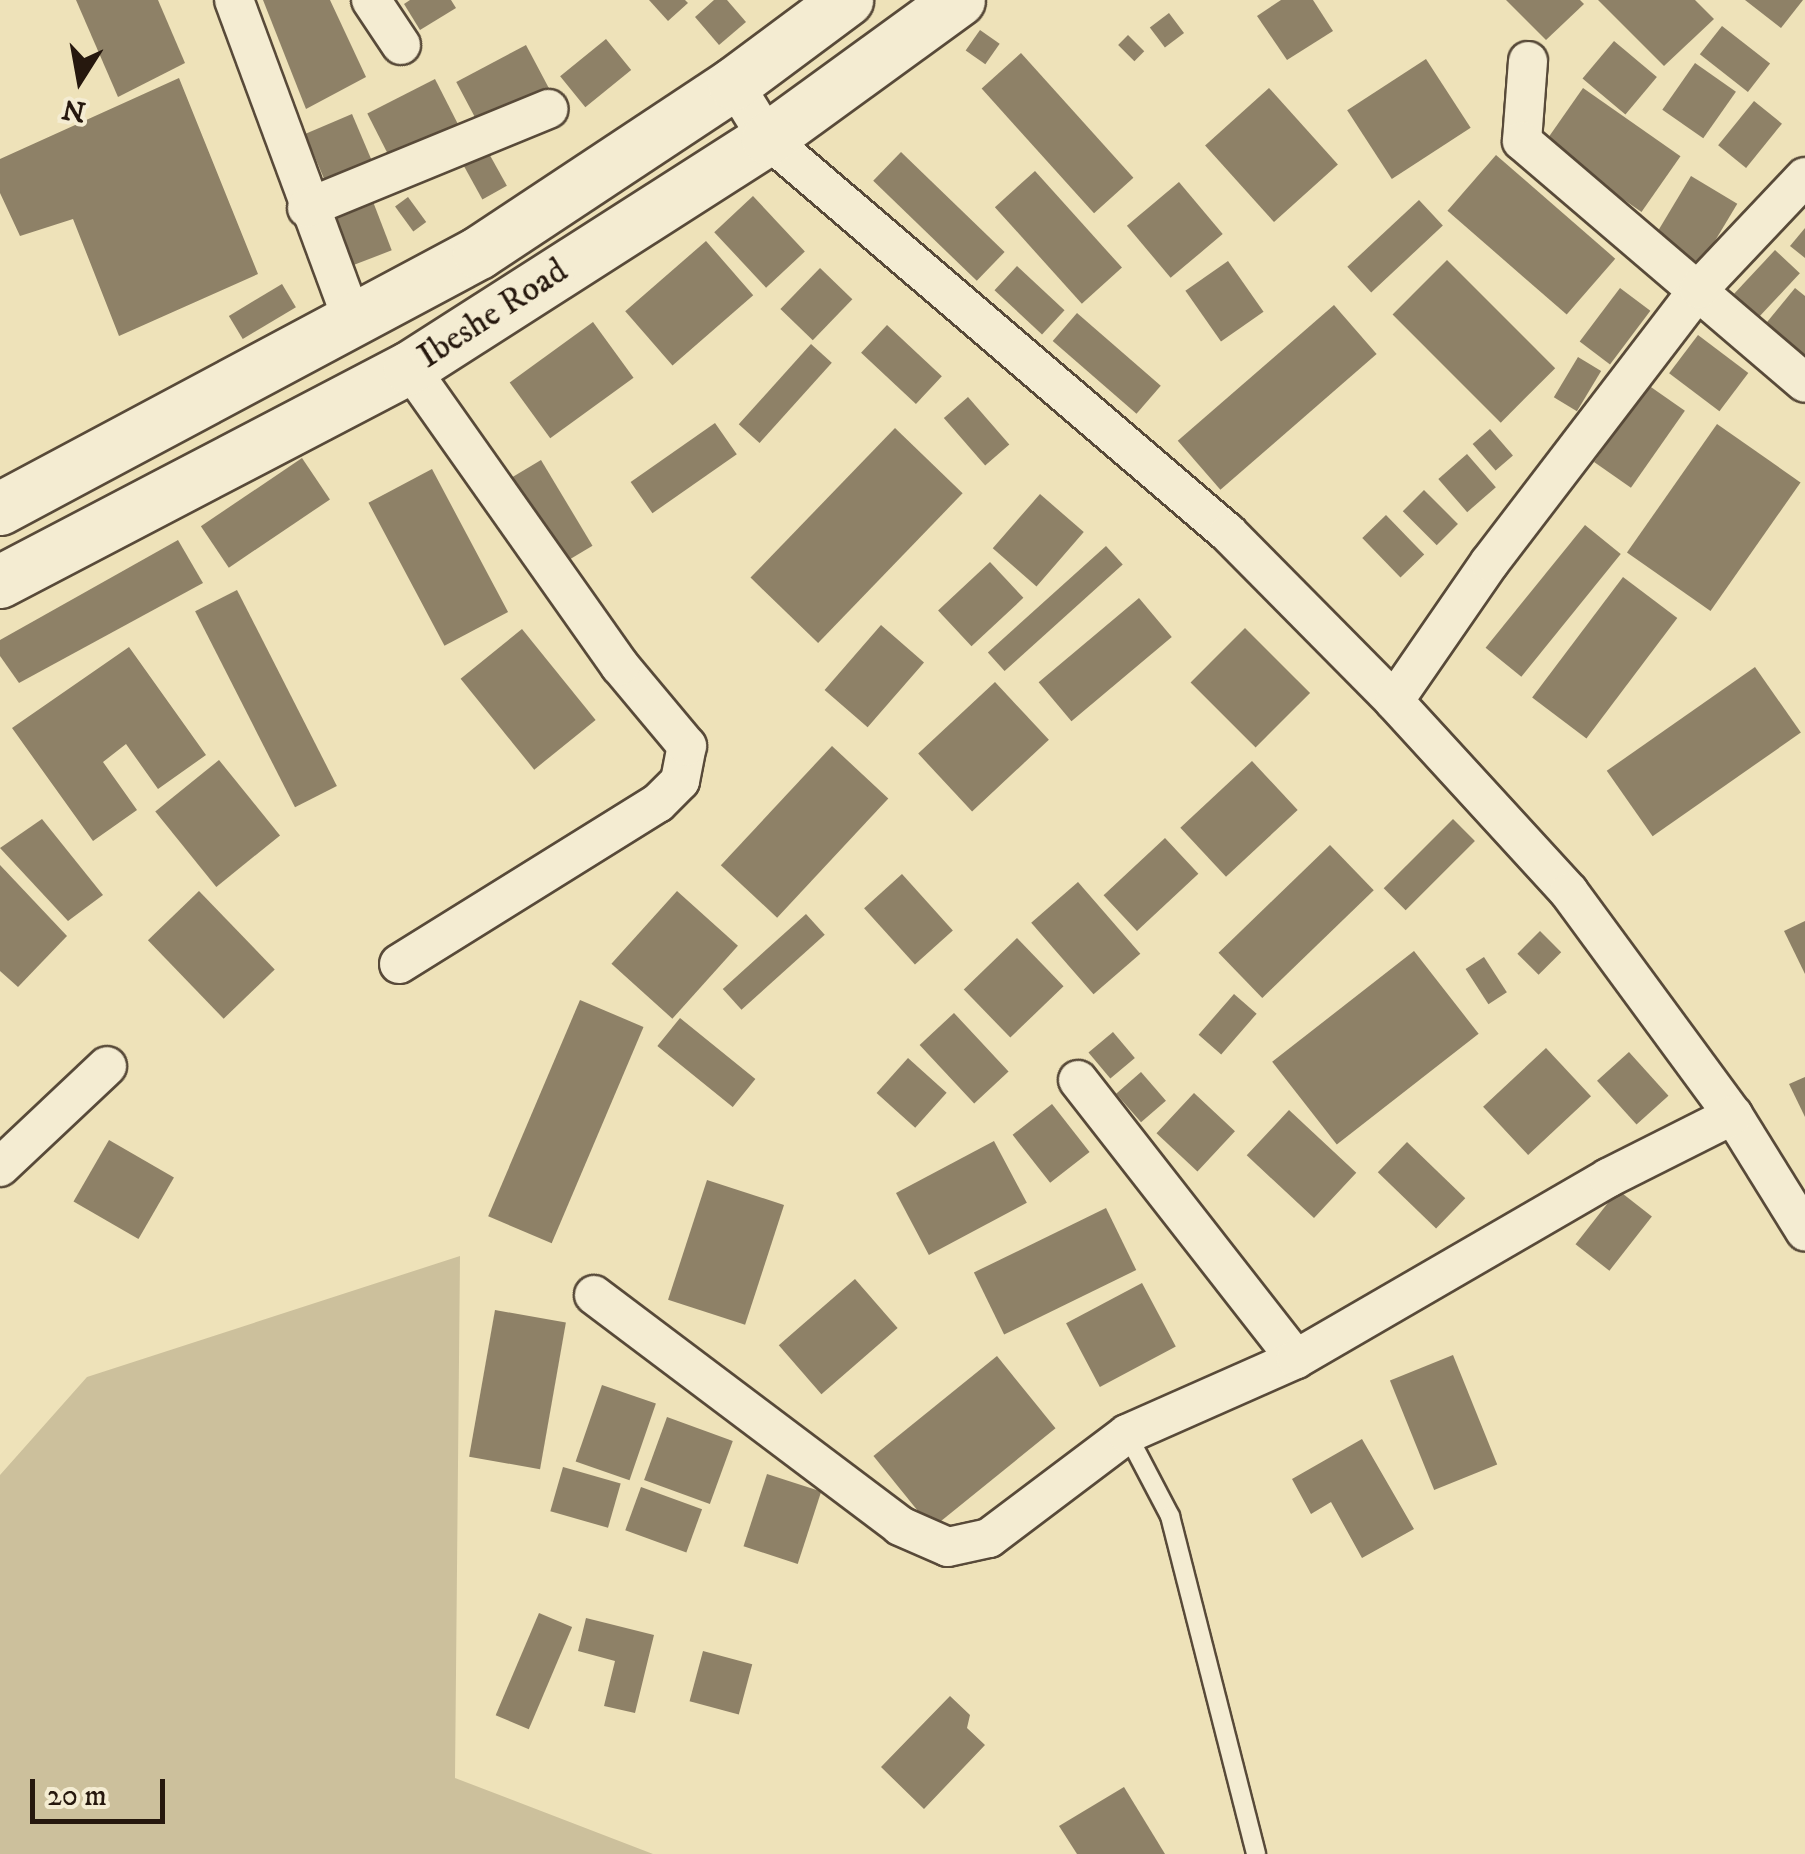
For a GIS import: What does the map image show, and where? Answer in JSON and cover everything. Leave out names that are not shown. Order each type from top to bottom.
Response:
[{"type":"main road","name":"Ibeshe Road","points":[[0,508],[354,324],[479,253],[734,84],[847,0]]},
{"type":"main road","name":"Ibeshe Road","points":[[0,582],[410,368],[768,139],[959,0]]},
{"type":"street","points":[[234,0],[307,208],[354,324]]},
{"type":"street","points":[[371,0],[400,45]]},
{"type":"street","points":[[1528,61],[1522,140],[1805,383]]},
{"type":"street","points":[[734,84],[768,139],[1228,533],[1394,702],[1569,892],[1734,1115],[1805,1230]]},
{"type":"street","points":[[307,208],[548,109]]},
{"type":"street","points":[[1394,702],[1490,562],[1699,289],[1805,177]]},
{"type":"street","points":[[399,964],[658,803],[680,781],[687,746],[620,666],[410,368]]},
{"type":"street","points":[[0,1167],[107,1066]]},
{"type":"street","points":[[1078,1080],[1296,1359]]},
{"type":"street","points":[[594,1295],[900,1526],[948,1547],[988,1538],[1127,1434],[1296,1359],[1608,1178],[1734,1115]]},
{"type":"lane","points":[[1127,1434],[1170,1516],[1256,1854]]},
{"type":"shaded area","points":[[460,1256],[455,1778],[653,1854],[0,1854],[0,1475],[87,1377]]},
{"type":"building","points":[[76,0],[158,0],[185,63],[118,97]]},
{"type":"building","points":[[263,0],[330,0],[366,77],[306,109]]},
{"type":"building","points":[[410,0],[451,0],[456,8],[420,30],[404,4]]},
{"type":"building","points":[[649,0],[685,0],[688,3],[668,21]]},
{"type":"building","points":[[714,0],[727,0],[746,22],[719,45],[695,17]]},
{"type":"building","points":[[1281,0],[1313,0],[1333,31],[1287,60],[1257,16]]},
{"type":"building","points":[[1506,0],[1580,0],[1584,4],[1546,40]]},
{"type":"building","points":[[1598,0],[1695,0],[1714,19],[1664,66]]},
{"type":"building","points":[[1745,0],[1803,0],[1781,28]]},
{"type":"building","points":[[1169,13],[1184,33],[1165,47],[1150,27]]},
{"type":"building","points":[[1722,26],[1770,64],[1748,92],[1700,54]]},
{"type":"building","points":[[980,30],[1000,44],[985,64],[966,50]]},
{"type":"building","points":[[1128,35],[1144,51],[1134,61],[1118,45]]},
{"type":"building","points":[[606,39],[631,70],[585,107],[560,76]]},
{"type":"building","points":[[1614,41],[1657,77],[1625,115],[1583,79]]},
{"type":"building","points":[[526,45],[549,89],[480,126],[456,82]]},
{"type":"building","points":[[1021,53],[1133,178],[1094,213],[982,88]]},
{"type":"building","points":[[1426,59],[1471,128],[1392,179],[1347,110]]},
{"type":"building","points":[[1695,63],[1736,92],[1703,138],[1662,110]]},
{"type":"building","points":[[179,78],[258,274],[119,336],[73,219],[20,236],[0,193],[0,159]]},
{"type":"building","points":[[435,79],[460,129],[393,163],[367,114]]},
{"type":"building","points":[[1269,88],[1338,165],[1274,222],[1205,146]]},
{"type":"building","points":[[1583,88],[1680,156],[1641,212],[1544,144]]},
{"type":"building","points":[[1754,101],[1782,124],[1746,168],[1718,145]]},
{"type":"building","points":[[352,114],[376,171],[329,191],[305,134]]},
{"type":"building","points":[[487,150],[507,186],[482,199],[463,164]]},
{"type":"building","points":[[901,152],[1005,252],[977,281],[873,181]]},
{"type":"building","points":[[1496,155],[1615,259],[1567,315],[1447,211]]},
{"type":"building","points":[[1035,171],[1122,268],[1082,304],[995,207]]},
{"type":"building","points":[[1691,176],[1737,204],[1700,266],[1654,238]]},
{"type":"building","points":[[1179,182],[1223,234],[1171,278],[1127,226]]},
{"type":"building","points":[[753,196],[805,252],[766,288],[714,232]]},
{"type":"building","points":[[408,197],[426,222],[413,231],[395,206]]},
{"type":"building","points":[[372,199],[392,250],[343,269],[323,218]]},
{"type":"building","points":[[1419,200],[1443,226],[1371,292],[1347,267]]},
{"type":"building","points":[[1805,228],[1805,258],[1790,246]]},
{"type":"building","points":[[706,241],[753,295],[672,366],[625,311]]},
{"type":"building","points":[[1775,250],[1800,273],[1758,318],[1733,295]]},
{"type":"building","points":[[1447,260],[1555,368],[1501,423],[1393,314]]},
{"type":"building","points":[[1228,261],[1264,312],[1221,342],[1185,291]]},
{"type":"building","points":[[1017,266],[1065,310],[1042,334],[994,290]]},
{"type":"building","points":[[820,268],[852,299],[813,340],[780,309]]},
{"type":"building","points":[[282,284],[296,307],[243,339],[229,316]]},
{"type":"building","points":[[1620,288],[1650,311],[1610,364],[1580,342]]},
{"type":"building","points":[[1795,288],[1805,296],[1805,361],[1763,327]]},
{"type":"building","points":[[1334,305],[1377,354],[1220,490],[1178,441]]},
{"type":"building","points":[[1077,313],[1161,386],[1136,414],[1053,341]]},
{"type":"building","points":[[593,322],[634,378],[550,438],[510,383]]},
{"type":"building","points":[[887,325],[942,376],[916,404],[861,353]]},
{"type":"building","points":[[1698,335],[1748,373],[1719,411],[1669,373]]},
{"type":"building","points":[[811,344],[832,363],[760,443],[739,424]]},
{"type":"building","points":[[1578,357],[1601,371],[1577,411],[1554,397]]},
{"type":"building","points":[[1648,385],[1685,411],[1631,488],[1594,462]]},
{"type":"building","points":[[968,397],[1009,445],[985,466],[944,418]]},
{"type":"building","points":[[715,423],[737,454],[652,513],[631,482]]},
{"type":"building","points":[[1717,424],[1801,483],[1711,611],[1627,553]]},
{"type":"building","points":[[895,428],[963,493],[818,643],[751,578]]},
{"type":"building","points":[[1490,429],[1513,455],[1496,471],[1473,444]]},
{"type":"building","points":[[1467,454],[1496,487],[1467,512],[1438,479]]},
{"type":"building","points":[[302,458],[330,499],[229,568],[201,526]]},
{"type":"building","points":[[541,460],[593,546],[557,567],[506,481]]},
{"type":"building","points":[[432,469],[508,612],[444,646],[368,503]]},
{"type":"building","points":[[1424,490],[1458,524],[1437,545],[1403,511]]},
{"type":"building","points":[[1040,494],[1084,532],[1037,586],[993,548]]},
{"type":"building","points":[[1386,515],[1424,555],[1400,577],[1362,538]]},
{"type":"building","points":[[1585,525],[1621,554],[1521,677],[1486,648]]},
{"type":"building","points":[[178,540],[203,583],[19,683],[0,656],[0,640]]},
{"type":"building","points":[[1106,546],[1123,565],[1005,671],[988,652]]},
{"type":"building","points":[[990,562],[1023,598],[971,646],[938,610]]},
{"type":"building","points":[[1623,577],[1677,618],[1586,739],[1532,698]]},
{"type":"building","points":[[237,590],[337,786],[295,807],[195,611]]},
{"type":"building","points":[[1139,598],[1172,637],[1071,721],[1039,682]]},
{"type":"building","points":[[881,625],[924,662],[868,727],[825,690]]},
{"type":"building","points":[[1245,628],[1310,693],[1256,748],[1191,682]]},
{"type":"building","points":[[522,629],[596,720],[534,770],[461,679]]},
{"type":"building","points":[[129,647],[206,755],[158,789],[126,744],[103,762],[137,810],[93,841],[12,728]]},
{"type":"building","points":[[1755,667],[1801,733],[1653,836],[1607,771]]},
{"type":"building","points":[[995,682],[1049,740],[972,811],[918,754]]},
{"type":"building","points":[[832,746],[888,799],[777,918],[721,865]]},
{"type":"building","points":[[219,760],[280,835],[216,887],[155,812]]},
{"type":"building","points":[[1252,761],[1298,810],[1226,877],[1180,828]]},
{"type":"building","points":[[42,819],[103,895],[68,921],[0,848]]},
{"type":"building","points":[[1453,819],[1475,841],[1406,910],[1384,888]]},
{"type":"building","points":[[1165,838],[1198,874],[1137,931],[1104,895]]},
{"type":"building","points":[[1330,845],[1374,890],[1262,998],[1219,953]]},
{"type":"building","points":[[0,865],[67,936],[18,987],[0,971]]},
{"type":"building","points":[[902,874],[953,930],[915,965],[864,908]]},
{"type":"building","points":[[1078,882],[1140,954],[1094,994],[1031,923]]},
{"type":"building","points":[[199,891],[275,969],[224,1019],[148,940]]},
{"type":"building","points":[[677,891],[738,946],[672,1019],[611,964]]},
{"type":"building","points":[[806,914],[825,935],[742,1010],[723,989]]},
{"type":"building","points":[[1805,921],[1805,974],[1784,931]]},
{"type":"building","points":[[1540,931],[1561,952],[1539,975],[1517,954]]},
{"type":"building","points":[[1017,938],[1064,986],[1010,1038],[964,989]]},
{"type":"building","points":[[1414,951],[1479,1034],[1337,1145],[1272,1062]]},
{"type":"building","points":[[1484,957],[1507,992],[1488,1004],[1466,969]]},
{"type":"building","points":[[1234,994],[1257,1014],[1221,1054],[1199,1035]]},
{"type":"building","points":[[580,1000],[644,1027],[552,1243],[488,1216]]},
{"type":"building","points":[[954,1013],[1009,1072],[974,1104],[920,1045]]},
{"type":"building","points":[[680,1018],[755,1079],[733,1107],[657,1046]]},
{"type":"building","points":[[1113,1032],[1135,1058],[1110,1079],[1088,1053]]},
{"type":"building","points":[[1546,1048],[1591,1096],[1528,1155],[1483,1107]]},
{"type":"building","points":[[1629,1052],[1668,1096],[1637,1125],[1597,1081]]},
{"type":"building","points":[[908,1058],[947,1093],[915,1128],[877,1093]]},
{"type":"building","points":[[1141,1072],[1166,1101],[1141,1122],[1116,1094]]},
{"type":"building","points":[[1805,1077],[1805,1117],[1789,1084]]},
{"type":"building","points":[[1194,1093],[1235,1131],[1197,1171],[1156,1133]]},
{"type":"building","points":[[1052,1104],[1090,1152],[1050,1183],[1013,1135]]},
{"type":"building","points":[[1289,1110],[1356,1173],[1314,1218],[1247,1155]]},
{"type":"building","points":[[109,1140],[174,1178],[138,1239],[74,1201]]},
{"type":"building","points":[[994,1141],[1027,1203],[929,1255],[896,1193]]},
{"type":"building","points":[[1407,1142],[1465,1198],[1436,1228],[1378,1172]]},
{"type":"building","points":[[707,1180],[784,1205],[745,1325],[668,1300]]},
{"type":"building","points":[[1618,1190],[1652,1216],[1609,1271],[1576,1244]]},
{"type":"building","points":[[1106,1208],[1136,1270],[1004,1334],[974,1272]]},
{"type":"building","points":[[855,1279],[898,1328],[821,1394],[779,1345]]},
{"type":"building","points":[[1142,1283],[1176,1347],[1100,1387],[1066,1323]]},
{"type":"building","points":[[495,1310],[566,1323],[540,1469],[469,1457]]},
{"type":"building","points":[[1453,1355],[1497,1464],[1434,1490],[1390,1380]]},
{"type":"building","points":[[997,1356],[1056,1428],[932,1528],[873,1456]]},
{"type":"building","points":[[602,1385],[656,1404],[630,1480],[576,1462]]},
{"type":"building","points":[[667,1417],[733,1441],[710,1504],[644,1480]]},
{"type":"building","points":[[1362,1439],[1414,1529],[1362,1558],[1331,1502],[1311,1514],[1292,1479]]},
{"type":"building","points":[[563,1467],[621,1484],[608,1528],[550,1511]]},
{"type":"building","points":[[767,1474],[821,1492],[798,1564],[744,1546]]},
{"type":"building","points":[[641,1487],[702,1509],[686,1552],[625,1530]]},
{"type":"building","points":[[539,1613],[572,1627],[529,1729],[496,1715]]},
{"type":"building","points":[[586,1618],[654,1635],[635,1713],[604,1706],[615,1661],[578,1651]]},
{"type":"building","points":[[703,1651],[752,1664],[739,1714],[690,1701]]},
{"type":"building","points":[[950,1696],[970,1715],[967,1728],[985,1745],[924,1809],[881,1767]]},
{"type":"building","points":[[1124,1787],[1165,1854],[1077,1854],[1059,1826]]}]
